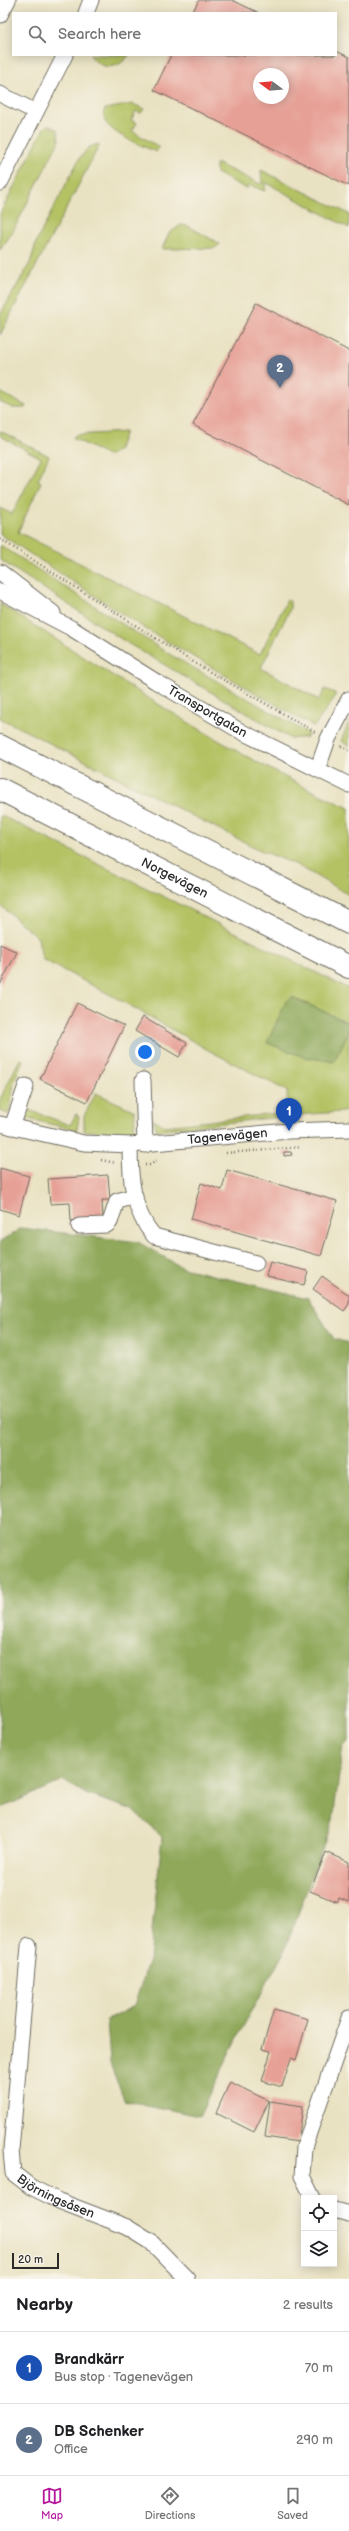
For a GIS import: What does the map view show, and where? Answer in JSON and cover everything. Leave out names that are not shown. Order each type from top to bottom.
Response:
[{"type":"highway","points":[[0,746],[349,924]]},
{"type":"highway","name":"Norgevägen","points":[[0,789],[349,967]]},
{"type":"street","points":[[0,15],[8,0]]},
{"type":"street","points":[[86,12],[91,0]]},
{"type":"street","points":[[0,183],[64,56]]},
{"type":"street","points":[[0,94],[36,112]]},
{"type":"street","name":"Transportgatan","points":[[0,572],[27,591],[71,628]]},
{"type":"street","name":"Transportgatan","points":[[0,591],[71,628],[155,682],[242,732],[318,768],[349,785]]},
{"type":"street","points":[[318,768],[328,739],[349,699]]},
{"type":"street","points":[[143,1080],[145,1145]]},
{"type":"street","points":[[6,1125],[26,1086]]},
{"type":"street","name":"Tagenevägen","points":[[6,1125],[84,1143],[130,1145],[145,1145],[289,1131],[349,1129]]},
{"type":"street","points":[[130,1145],[130,1168],[135,1196],[146,1226],[154,1236],[256,1263]]},
{"type":"street","points":[[78,1226],[107,1225],[110,1222],[116,1201],[135,1196]]},
{"type":"street","name":"Björningsåsen","points":[[29,1946],[11,2150],[13,2173],[31,2186],[59,2201],[127,2227],[150,2242],[187,2279]]},
{"type":"street","points":[[312,2195],[302,2176],[304,2147],[349,2018]]},
{"type":"street","points":[[337,2211],[349,2214]]},
{"type":"path","points":[[0,539],[198,665],[349,750]]},
{"type":"green space","points":[[91,56],[128,56],[120,64],[110,67],[99,64]]},
{"type":"green space","points":[[133,104],[144,109],[141,113],[136,111],[131,120],[137,123],[132,131],[159,147],[156,152],[131,141],[113,130],[106,123],[103,116],[105,109]]},
{"type":"green space","points":[[48,125],[58,130],[59,141],[12,233],[0,250],[0,214],[44,128]]},
{"type":"green space","points":[[98,144],[99,146],[0,335],[0,315],[30,263],[37,240],[79,159],[89,147]]},
{"type":"green space","points":[[216,163],[260,184],[262,183],[261,170],[349,214],[349,228],[265,182],[265,191],[248,185],[247,189],[216,173]]},
{"type":"green space","points":[[181,225],[188,226],[220,244],[215,248],[162,249],[169,233]]},
{"type":"green space","points":[[0,392],[26,406],[25,408],[13,408],[0,402]]},
{"type":"green space","points":[[0,431],[49,456],[38,480],[41,482],[18,532],[260,654],[287,600],[290,601],[290,609],[261,668],[319,700],[325,689],[335,693],[335,697],[314,727],[144,628],[0,534],[0,508],[12,514],[41,458],[0,436]]},
{"type":"green space","points":[[125,432],[118,451],[108,456],[73,438],[75,435]]},
{"type":"green space","points":[[0,545],[169,654],[308,733],[307,737],[291,739],[129,644],[0,560]]},
{"type":"green space","points":[[0,604],[171,712],[215,738],[303,786],[349,808],[349,895],[297,865],[260,850],[0,718]]},
{"type":"green space","points":[[349,721],[349,746],[341,741]]},
{"type":"green space","points":[[0,815],[349,989],[349,1023],[292,997],[349,1029],[349,1110],[342,1112],[309,1114],[157,1130],[153,1119],[165,1126],[288,1112],[287,1091],[210,1051],[122,1001],[42,959],[38,938],[0,905]]},
{"type":"green space","points":[[292,997],[349,1023],[349,1031],[334,1062],[304,1057],[267,1043],[286,1001]]},
{"type":"green space","points":[[20,1059],[23,1060],[14,1081],[10,1111],[8,1114],[0,1111],[0,1099]]},
{"type":"green space","points":[[96,1093],[135,1111],[134,1132],[84,1131],[84,1116]]},
{"type":"green space","points":[[26,1109],[70,1125],[76,1114],[79,1116],[77,1130],[24,1118],[22,1117]]},
{"type":"green space","points":[[21,1228],[138,1242],[183,1268],[308,1298],[334,1339],[349,1343],[349,1742],[343,1745],[333,1820],[283,1954],[239,2034],[199,2116],[124,2100],[110,2063],[107,2020],[134,2006],[149,1960],[162,1837],[133,1810],[86,1794],[63,1780],[0,1809],[0,1242]]},
{"type":"building","points":[[199,0],[232,0],[257,12],[193,12]]},
{"type":"building","points":[[337,51],[349,57],[349,186],[154,90],[171,56],[337,56]]},
{"type":"building","points":[[256,303],[349,351],[349,505],[193,425]]},
{"type":"building","points":[[0,944],[17,952],[0,985]]},
{"type":"building","points":[[77,1003],[124,1026],[87,1102],[40,1079]]},
{"type":"building","points":[[143,1017],[187,1043],[179,1057],[135,1031]]},
{"type":"building","points":[[284,1152],[291,1152],[292,1155],[284,1156]]},
{"type":"building","points":[[0,1168],[29,1176],[19,1215],[0,1209]]},
{"type":"building","points":[[227,1170],[337,1201],[321,1256],[191,1219],[201,1183],[222,1190]]},
{"type":"building","points":[[108,1175],[110,1200],[102,1200],[103,1219],[71,1221],[70,1203],[50,1204],[48,1179]]},
{"type":"building","points":[[270,1262],[308,1271],[304,1285],[266,1276]]},
{"type":"building","points":[[322,1276],[349,1295],[349,1304],[344,1311],[313,1289]]},
{"type":"building","points":[[326,1852],[349,1862],[349,1902],[339,1898],[337,1902],[310,1891]]},
{"type":"building","points":[[274,2009],[308,2019],[296,2060],[291,2058],[282,2087],[262,2081],[271,2051],[262,2049]]},
{"type":"building","points":[[230,2082],[269,2101],[254,2132],[216,2113]]},
{"type":"building","points":[[270,2101],[303,2106],[298,2142],[265,2137]]},
{"type":"place","name":"DB Schenker","points":[[280,388]]},
{"type":"place","name":"Brandkärr","points":[[289,1131]]}]
